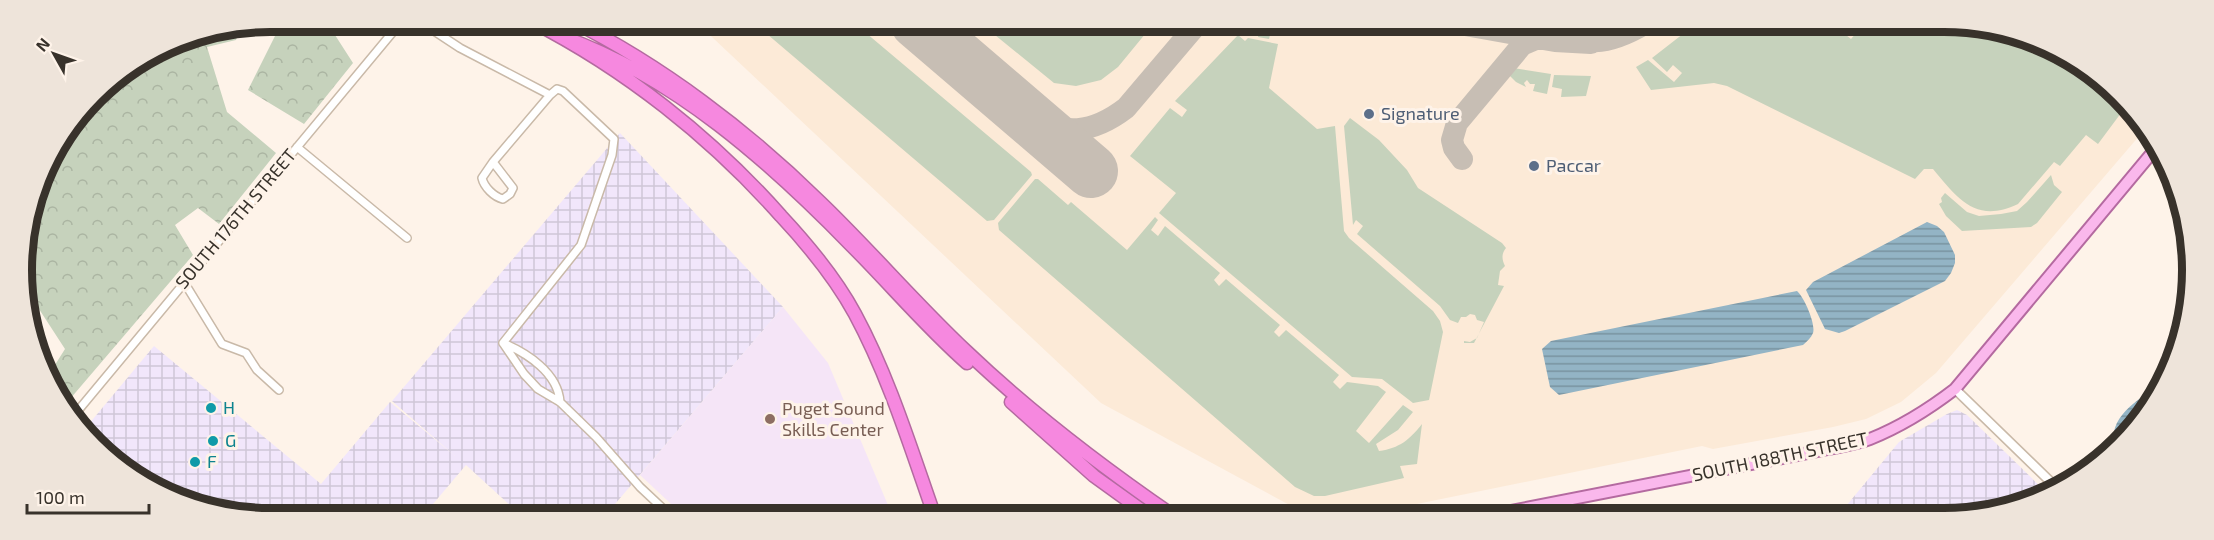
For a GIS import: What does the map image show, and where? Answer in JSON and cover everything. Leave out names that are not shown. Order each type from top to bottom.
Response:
[{"type":"highway","points":[[552,32],[663,105],[719,151],[813,250],[855,314],[872,350],[932,508]]},
{"type":"highway","points":[[591,32],[655,69],[755,144],[818,200],[916,303],[967,352],[1087,454],[1162,508]]},
{"type":"highway","points":[[563,38],[616,59],[665,89],[732,136],[797,192],[954,351],[1094,476],[1138,508]]},
{"type":"main road","name":"SOUTH 188TH STREET","points":[[1528,508],[1828,450],[1869,439],[1909,420],[1936,404],[1954,388],[2152,153]]},
{"type":"street","name":"SOUTH 176TH STREET","points":[[77,410],[393,32]]},
{"type":"street","points":[[436,32],[460,48],[550,95]]},
{"type":"street","points":[[493,162],[513,188],[510,194],[503,199],[498,198],[483,183],[484,172],[557,89],[563,91],[614,139],[612,154],[581,245],[503,343]]},
{"type":"street","points":[[297,147],[407,238]]},
{"type":"street","points":[[183,282],[222,344],[246,353],[257,370],[279,390]]},
{"type":"street","points":[[503,343],[522,350],[547,374],[559,392],[560,402]]},
{"type":"street","points":[[503,343],[524,374],[538,389],[560,402],[662,508]]},
{"type":"street","points":[[1954,388],[2051,483]]},
{"type":"shaded area","points":[[707,32],[1960,32],[1991,36],[2021,44],[2063,63],[2113,101],[2140,135],[1936,373],[1901,402],[1866,419],[1713,449],[1702,446],[1397,508],[1295,508],[1101,403]]},
{"type":"shaded area","points":[[620,133],[783,307],[612,508],[513,508],[466,465],[430,508],[254,508],[223,504],[193,496],[151,477],[101,439],[89,424],[154,346],[321,484],[390,402],[455,456],[392,401]]},
{"type":"shaded area","name":"Puget Sound Skills Center","points":[[783,307],[828,363],[889,508],[675,508],[640,475]]},
{"type":"shaded area","points":[[1957,410],[1967,415],[2041,487],[2021,496],[1991,504],[1960,508],[1844,508],[1899,442]]},
{"type":"green space","points":[[277,32],[333,32],[353,63],[304,124],[248,90]]},
{"type":"green space","points":[[765,32],[865,32],[1031,172],[1032,175],[994,220],[987,221]]},
{"type":"green space","points":[[991,32],[1147,32],[1118,67],[1101,80],[1076,86],[1054,83]]},
{"type":"green space","points":[[1259,32],[1271,32],[1269,39],[1258,37]]},
{"type":"green space","points":[[1685,32],[1842,32],[1851,39],[1857,32],[1960,32],[1991,36],[2021,44],[2049,56],[2089,81],[2122,112],[2098,144],[2086,135],[2060,166],[2054,162],[2018,204],[1991,211],[1979,210],[1960,199],[1933,169],[1924,169],[1915,179],[1727,86],[1714,83],[1651,90],[1636,67],[1648,60],[1674,82],[1682,73],[1673,65],[1667,72],[1652,58]]},
{"type":"green space","points":[[238,34],[236,40],[207,47],[227,112],[276,153],[219,224],[198,208],[175,225],[193,255],[70,399],[53,368],[65,349],[39,309],[35,308],[32,286],[32,254],[36,223],[44,193],[72,137],[101,101],[151,63],[193,44]]},
{"type":"green space","points":[[1238,35],[1245,41],[1248,38],[1278,44],[1269,88],[1317,129],[1335,126],[1344,231],[1349,238],[1433,311],[1440,321],[1443,332],[1429,400],[1413,403],[1382,379],[1352,377],[1159,213],[1176,193],[1130,156],[1170,108],[1182,117],[1187,110],[1175,101]]},
{"type":"green space","points":[[1513,68],[1551,74],[1547,94],[1533,91],[1535,84],[1530,84],[1527,80],[1524,83],[1526,87],[1516,82],[1508,74]]},
{"type":"green space","points":[[1554,75],[1591,76],[1586,96],[1561,97],[1562,89],[1552,87]]},
{"type":"green space","points":[[1350,118],[1379,140],[1407,170],[1418,188],[1502,243],[1506,248],[1502,257],[1505,266],[1500,271],[1498,285],[1504,286],[1479,334],[1484,322],[1470,314],[1461,317],[1458,323],[1450,320],[1440,306],[1357,234],[1363,226],[1356,220],[1353,225],[1344,126]]},
{"type":"green space","points":[[2051,175],[2054,185],[2062,192],[2037,223],[2031,227],[1962,231],[1946,216],[1939,204],[1945,193],[1967,212],[1979,216],[2017,211]]},
{"type":"green space","points":[[1035,179],[1038,179],[1068,205],[1071,202],[1127,250],[1155,217],[1158,220],[1151,230],[1158,236],[1165,226],[1220,273],[1214,280],[1219,286],[1226,279],[1280,325],[1274,332],[1279,337],[1286,330],[1339,375],[1333,382],[1340,389],[1347,382],[1378,386],[1386,392],[1356,431],[1369,443],[1403,405],[1413,412],[1398,430],[1376,444],[1379,451],[1398,445],[1408,439],[1422,424],[1417,464],[1400,466],[1404,478],[1325,496],[1314,496],[1295,487],[999,230],[998,223]]},
{"type":"water","points":[[1927,222],[1944,232],[1955,255],[1955,263],[1945,281],[1845,331],[1839,333],[1825,329],[1806,290],[1813,282]]},
{"type":"water","points":[[1797,291],[1813,323],[1813,333],[1803,345],[1559,395],[1550,387],[1542,349],[1551,341]]},
{"type":"water","points":[[2150,391],[2114,438],[2116,426],[2121,417],[2138,399]]},
{"type":"taxiway","points":[[1027,115],[1040,122],[1066,129],[1089,127],[1114,117],[1126,108],[1191,32]]},
{"type":"taxiway","points":[[1504,32],[1555,41],[1591,43]]},
{"type":"taxiway","points":[[1558,32],[1583,41],[1608,40],[1629,32]]},
{"type":"taxiway","points":[[1462,159],[1454,148],[1452,140],[1457,123],[1522,45],[1536,39],[1544,39]]},
{"type":"runway","points":[[929,32],[1091,171]]},
{"type":"place","name":"Signature","points":[[1369,114]]},
{"type":"place","name":"Paccar","points":[[1534,166]]},
{"type":"place","name":"H","points":[[211,408]]},
{"type":"place","name":"Puget Sound Skills Center","points":[[770,419]]},
{"type":"place","name":"G","points":[[213,441]]},
{"type":"place","name":"F","points":[[195,462]]}]
